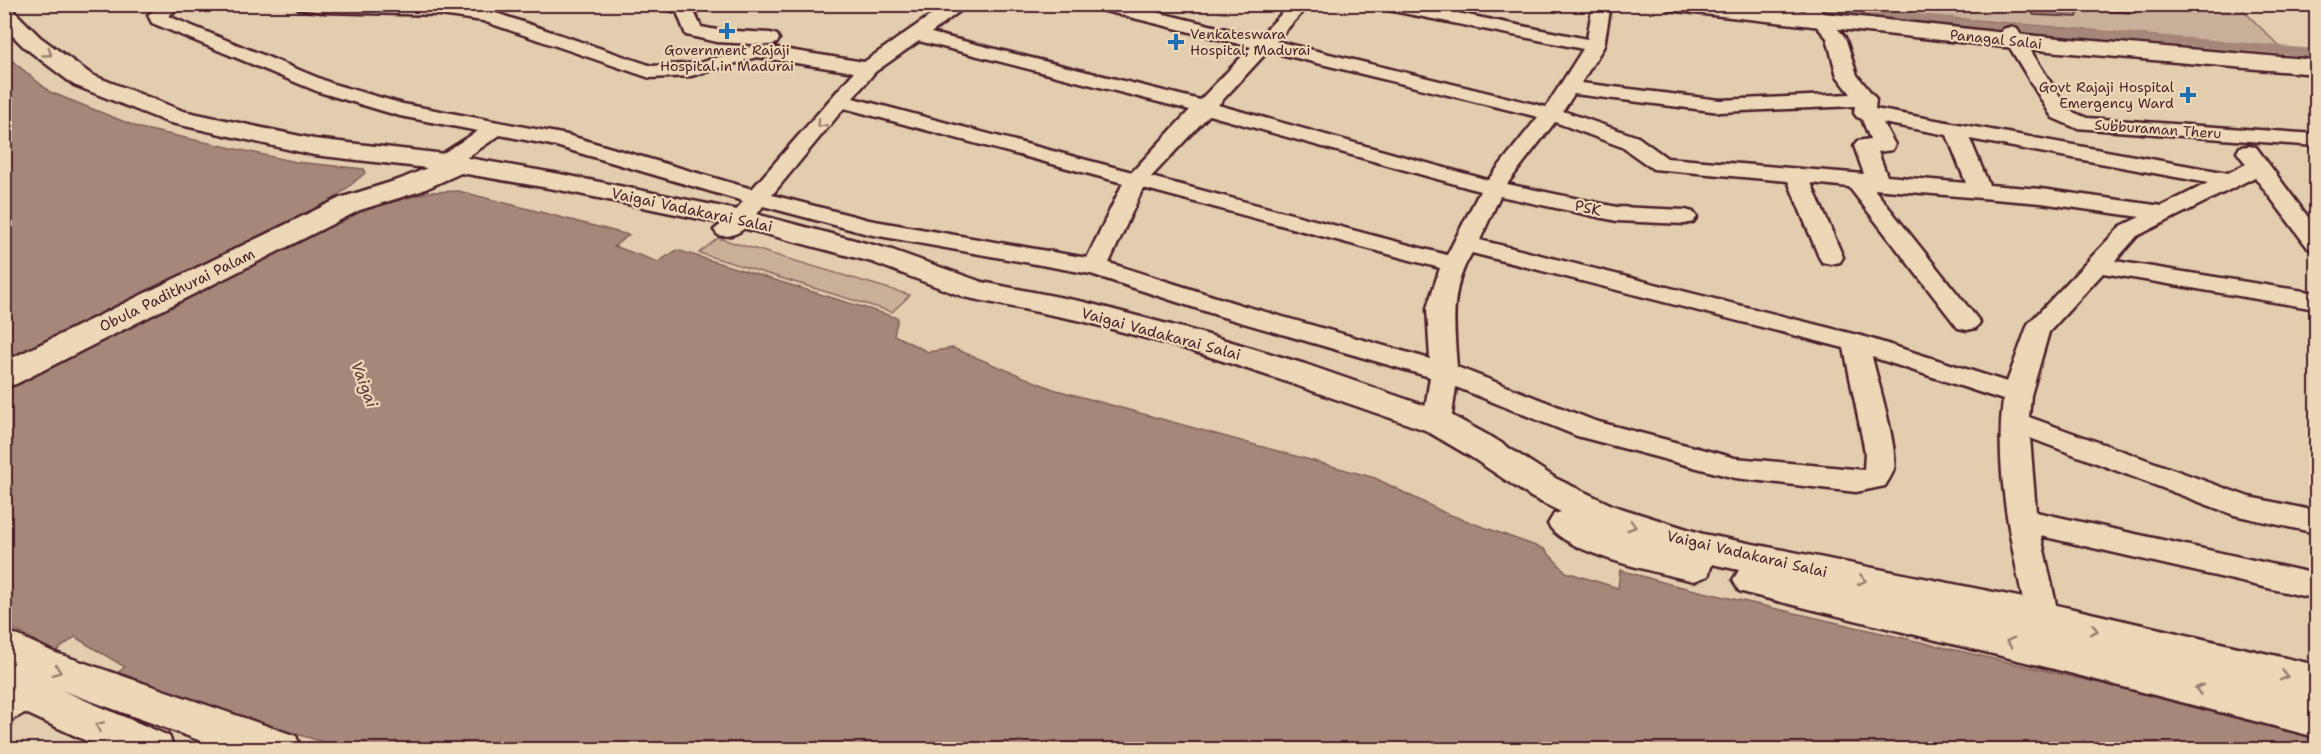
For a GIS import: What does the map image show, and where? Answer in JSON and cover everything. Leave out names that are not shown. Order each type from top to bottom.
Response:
[{"type":"main road","name":"Panagal Salai","points":[[1676,4],[2316,67]]},
{"type":"main road","name":"Panagal Salai","points":[[1742,4],[1817,17]]},
{"type":"main road","name":"Vaigai Vadakarai Salai","points":[[4,14],[32,42],[83,80],[176,117],[314,147],[400,171]]},
{"type":"main road","name":"Panagal Salai","points":[[2012,37],[2316,59]]},
{"type":"main road","name":"Vaigai Vadakarai Salai","points":[[4,44],[58,86],[155,125],[297,158],[400,171],[448,167],[742,216],[882,256],[975,290],[1084,312],[1194,341],[1437,422],[1483,448],[1544,488],[1601,516],[1703,548],[2043,618],[2316,683]]},
{"type":"main road","name":"Obula Padithurai Palam","points":[[4,376],[350,204],[400,171]]},
{"type":"main road","name":"Vaigai Vadakarai Salai","points":[[742,216],[864,270],[998,313],[1065,324],[1140,341],[1286,385],[1371,414],[1445,442],[1480,464],[1508,488],[1575,528],[1623,549],[2055,652],[2316,719]]},
{"type":"main road","points":[[4,646],[38,664],[280,750]]},
{"type":"main road","points":[[11,695],[153,750]]},
{"type":"street","points":[[176,4],[157,15],[159,19],[326,87],[400,110],[559,140],[742,216],[868,227],[1095,267],[1232,311],[1444,372],[1587,429],[1735,468],[1856,482],[1875,479],[1879,469],[1879,452],[1856,343]]},
{"type":"street","points":[[299,4],[369,9],[462,10],[487,16],[544,38],[650,72],[663,73],[698,69],[743,53],[757,51],[874,64]]},
{"type":"street","points":[[667,4],[685,9],[693,31],[717,36],[777,40],[874,64]]},
{"type":"street","points":[[742,216],[874,64],[960,4]]},
{"type":"street","points":[[1099,4],[1551,114],[1630,142],[1661,164],[2041,196],[2164,213]]},
{"type":"street","points":[[1095,267],[1136,180],[1301,4]]},
{"type":"street","points":[[1383,4],[1595,46]]},
{"type":"street","points":[[1437,422],[1444,372],[1440,308],[1459,254],[1493,188],[1551,114],[1595,46],[1602,4]]},
{"type":"street","points":[[1817,17],[1836,37],[1847,76],[1868,106],[1874,128],[1884,145],[1865,146],[1878,182]]},
{"type":"street","name":"PSK","points":[[916,35],[1204,107],[1493,188],[1617,214],[1685,217]]},
{"type":"street","name":"Subburaman Theru","points":[[2012,37],[2055,108],[2070,120],[2083,124],[2316,140]]},
{"type":"street","points":[[1568,87],[1720,106],[1868,106],[1956,131],[2229,180]]},
{"type":"street","points":[[840,101],[1136,180],[1856,343],[2016,408],[2245,507],[2316,522]]},
{"type":"street","points":[[448,167],[497,128]]},
{"type":"street","points":[[1956,131],[1981,192]]},
{"type":"street","points":[[2235,135],[2312,232]]},
{"type":"street","points":[[2043,618],[2022,520],[2016,408],[2037,330],[2130,231],[2259,166]]},
{"type":"street","points":[[1796,174],[1831,257]]},
{"type":"street","points":[[1855,179],[1967,322]]},
{"type":"street","points":[[2097,265],[2316,301]]},
{"type":"street","points":[[2022,520],[2316,587]]},
{"type":"shaded area","points":[[1803,5],[2238,5],[2280,47]]},
{"type":"shaded area","points":[[718,238],[910,295],[892,312],[699,253]]},
{"type":"water","name":"Vaigai","points":[[4,54],[50,92],[140,128],[296,162],[364,169],[365,173],[335,198],[365,210],[429,192],[459,191],[629,235],[614,246],[658,262],[677,250],[898,318],[894,335],[928,352],[953,348],[1053,389],[1375,478],[1445,513],[1544,549],[1566,572],[1618,588],[1620,570],[1669,584],[2316,733],[2316,749],[346,749],[111,678],[125,667],[75,637],[55,652],[5,624]]},
{"type":"waterway","points":[[1787,4],[1979,25],[2316,53]]},
{"type":"place","name":"Government Rajaji Hospital in Madurai","points":[[727,31]]},
{"type":"place","name":"Venkateswara Hospital, Madurai","points":[[1176,42]]},
{"type":"place","name":"Govt Rajaji Hospital Emergency Ward","points":[[2188,95]]}]
